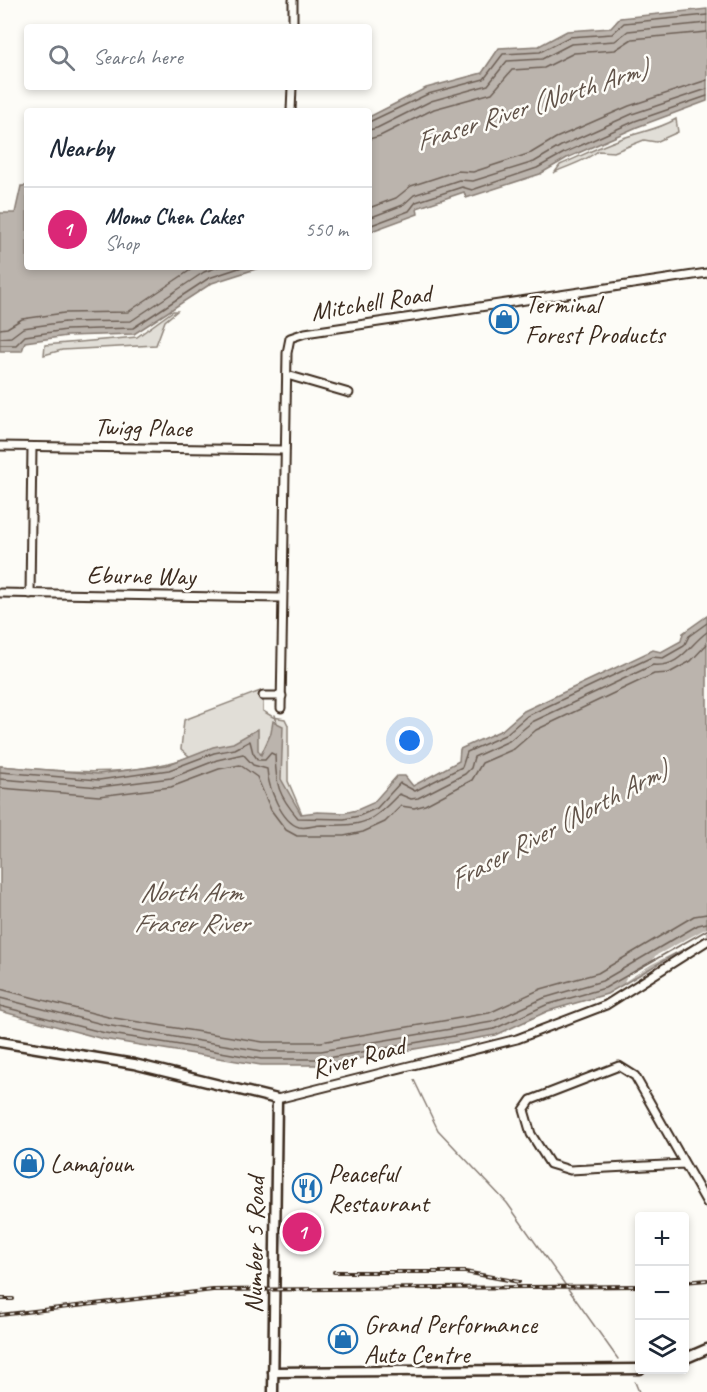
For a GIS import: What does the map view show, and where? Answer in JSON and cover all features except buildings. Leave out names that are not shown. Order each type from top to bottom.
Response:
[{"type":"street","points":[[293,0],[293,24]]},
{"type":"street","points":[[291,108],[292,90]]},
{"type":"street","name":"Mitchell Road","points":[[281,708],[284,450],[290,338],[301,334],[707,273]]},
{"type":"street","points":[[287,375],[349,393]]},
{"type":"street","name":"Twigg Place","points":[[0,446],[284,450]]},
{"type":"street","points":[[30,594],[32,447]]},
{"type":"street","name":"Eburne Way","points":[[0,594],[282,598]]},
{"type":"street","points":[[263,696],[282,696]]},
{"type":"street","name":"River Road","points":[[0,1042],[134,1064],[277,1099],[517,1039],[606,1005],[707,941]]},
{"type":"street","points":[[684,1164],[570,1170],[550,1164],[531,1134],[524,1110],[531,1100],[619,1066],[634,1077],[707,1203]]},
{"type":"street","name":"Number 5 Road","points":[[273,1392],[277,1099]]},
{"type":"street","points":[[689,1357],[707,1349]]},
{"type":"street","points":[[273,1372],[635,1369]]},
{"type":"shaded area","points":[[676,119],[678,132],[656,142],[644,140],[614,152],[598,151],[555,172],[560,165],[596,149]]},
{"type":"shaded area","points":[[173,311],[177,311],[165,321],[156,345],[62,350],[44,355],[45,345],[137,337]]},
{"type":"shaded area","points":[[263,690],[263,711],[273,717],[285,719],[288,725],[288,781],[302,814],[0,766],[96,772],[166,764],[190,757],[181,749],[184,720]]},
{"type":"water","name":"Fraser River (North Arm)","points":[[707,9],[707,101],[637,127],[567,158],[540,174],[466,198],[464,192],[417,208],[418,214],[372,231],[372,115],[426,88],[482,73],[499,48],[539,46],[567,31],[611,28],[620,18]]},
{"type":"water","points":[[21,186],[24,186],[24,270],[253,270],[212,283],[134,334],[67,336],[25,342],[22,351],[0,351],[0,213],[15,213]]},
{"type":"water","name":"North Arm Fraser River","points":[[707,616],[707,935],[607,994],[548,1011],[496,1035],[322,1065],[261,1065],[103,1039],[0,1011],[0,766],[98,774],[167,765],[213,747],[233,743],[258,729],[258,750],[261,755],[271,733],[273,721],[283,726],[281,779],[301,814],[344,813],[373,803],[397,776],[405,776],[413,786],[459,761],[460,749],[502,730],[524,711],[653,650],[661,652],[681,641],[683,633]]},
{"type":"pier","points":[[707,928],[707,937],[652,964],[624,982],[628,974],[653,960],[655,956]]},
{"type":"waterway","points":[[275,715],[277,723]]},
{"type":"waterway","points":[[414,1080],[438,1130],[507,1203],[618,1359]]},
{"type":"waterway","points":[[635,1382],[639,1392]]},
{"type":"railway","points":[[334,1272],[465,1272],[519,1282]]},
{"type":"railway","points":[[689,1282],[707,1280]]},
{"type":"railway","points":[[0,1315],[213,1290],[635,1286]]},
{"type":"railway","points":[[0,1299],[13,1299]]},
{"type":"place","name":"Terminal Forest Products","points":[[504,319]]},
{"type":"place","name":"Lamajoun","points":[[29,1163]]},
{"type":"place","name":"Peaceful Restaurant","points":[[307,1188]]},
{"type":"place","name":"Momo Chen Cakes","points":[[302,1232]]},
{"type":"place","name":"Grand Performance Auto Centre","points":[[343,1339]]}]
